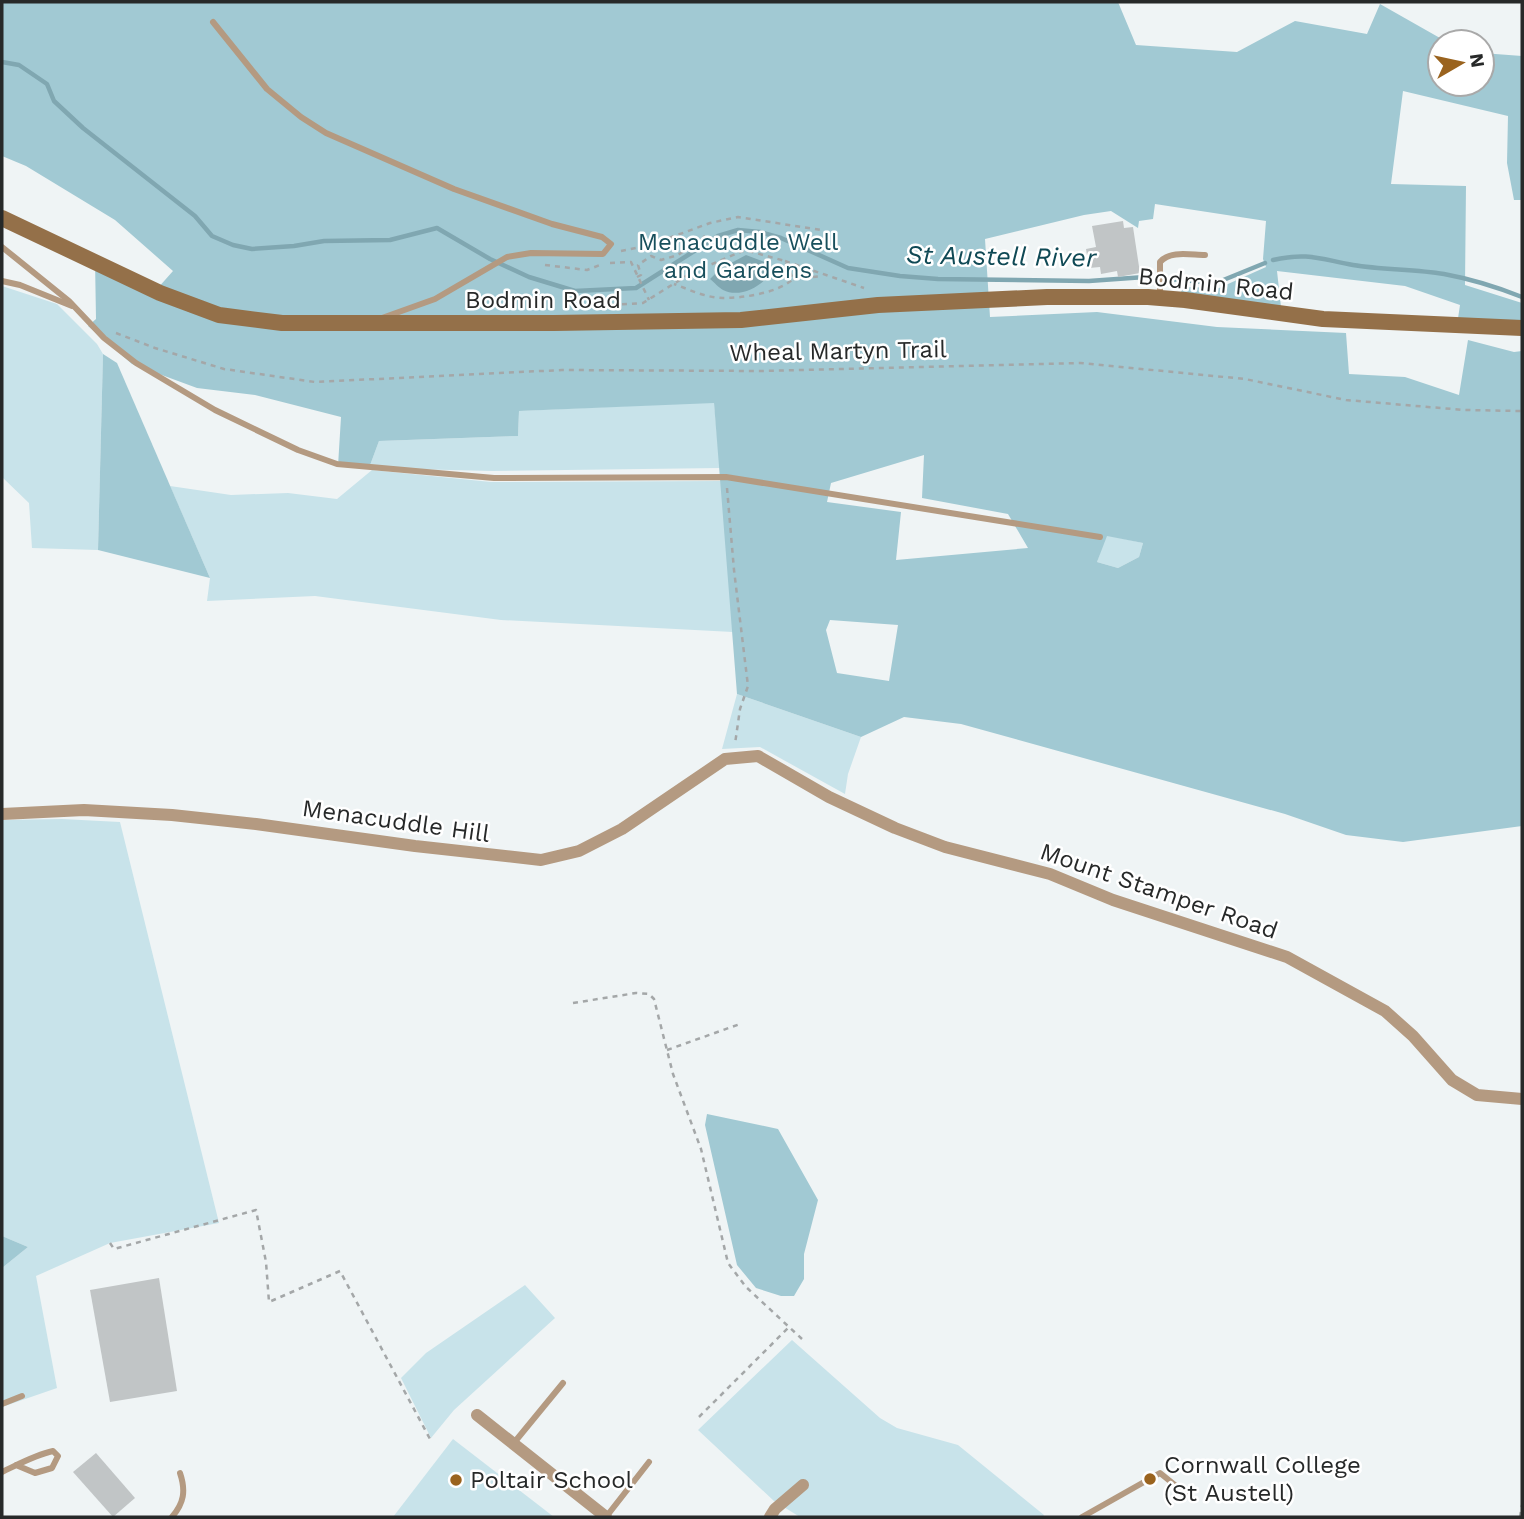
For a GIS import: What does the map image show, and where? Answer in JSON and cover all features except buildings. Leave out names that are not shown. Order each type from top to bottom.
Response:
[{"type":"main road","name":"Bodmin Road","points":[[2,218],[160,293],[219,315],[282,323],[741,320],[878,305],[1160,293],[1323,319],[1522,328]]},
{"type":"street","name":"Menacuddle Hill","points":[[2,814],[84,810],[172,815],[541,860],[579,851],[611,835],[725,759],[758,756]]},
{"type":"street","name":"Mount Stamper Road","points":[[758,756],[829,797],[895,828],[945,847],[1050,874],[1113,900],[1287,957],[1385,1011],[1413,1036],[1452,1080],[1477,1095],[1522,1098]]},
{"type":"street","points":[[477,1415],[606,1517]]},
{"type":"street","points":[[770,1517],[775,1509],[803,1485]]},
{"type":"lane","points":[[213,22],[267,89],[301,117],[326,133],[454,189],[552,223],[602,237],[611,244],[603,254],[531,253],[508,257],[435,299],[366,323]]},
{"type":"lane","points":[[2,247],[136,363],[215,410],[298,450],[337,464],[494,478],[726,477],[1100,537]]},
{"type":"lane","points":[[1160,293],[1160,262],[1170,255],[1205,255]]},
{"type":"lane","points":[[2,281],[74,307]]},
{"type":"lane","points":[[513,1444],[564,1382]]},
{"type":"lane","points":[[2,1404],[22,1396]]},
{"type":"lane","points":[[2,1472],[16,1465],[40,1454],[53,1451],[58,1456],[52,1468],[35,1473],[16,1465]]},
{"type":"lane","points":[[606,1517],[649,1462]]},
{"type":"lane","points":[[1082,1517],[1160,1473],[1191,1498]]},
{"type":"lane","points":[[172,1517],[180,1508],[185,1488],[180,1474]]},
{"type":"path","points":[[603,254],[650,245],[710,223],[738,217],[821,230]]},
{"type":"path","points":[[638,279],[641,275],[638,265],[651,256],[661,260],[677,255],[705,236]]},
{"type":"path","points":[[606,307],[634,305],[649,300],[691,273],[745,250],[864,288]]},
{"type":"path","points":[[785,261],[793,279]]},
{"type":"path","points":[[543,264],[587,270],[606,263],[631,262],[649,300]]},
{"type":"path","points":[[674,284],[700,294],[723,298],[771,291],[785,286],[793,279],[825,276]]},
{"type":"path","name":"Wheal Martyn Trail","points":[[155,348],[224,369],[315,383],[562,370],[760,371],[1080,363],[1245,379],[1346,400],[1464,410],[1522,411]]},
{"type":"path","points":[[726,477],[748,686],[740,709],[735,758]]},
{"type":"path","points":[[573,1003],[636,993],[649,994],[654,999],[673,1074],[701,1149],[729,1263],[746,1287],[802,1339]]},
{"type":"path","points":[[667,1050],[740,1024]]},
{"type":"path","points":[[110,1243],[114,1249],[256,1210],[266,1262],[269,1303],[340,1270],[430,1439]]},
{"type":"path","points":[[699,1417],[789,1327]]},
{"type":"path","points":[[1520,1517],[1522,1505]]},
{"type":"shaded area","points":[[746,255],[767,263],[773,270],[764,281],[737,293],[721,289],[710,279],[720,269]]},
{"type":"shaded area","points":[[2,286],[57,304],[97,344],[103,354],[98,550],[32,548],[29,503],[2,477]]},
{"type":"shaded area","points":[[714,402],[720,468],[492,471],[369,468],[379,441],[518,436],[519,411]]},
{"type":"shaded area","points":[[372,470],[491,482],[721,481],[733,632],[501,620],[315,596],[207,601],[210,578],[170,486],[231,495],[288,493],[337,499]]},
{"type":"shaded area","points":[[1106,535],[1143,543],[1139,557],[1118,568],[1097,562]]},
{"type":"shaded area","points":[[737,694],[861,737],[848,774],[845,794],[760,747],[722,749]]},
{"type":"shaded area","points":[[2,820],[120,822],[219,1223],[110,1243],[36,1276],[57,1388],[2,1407],[2,1268],[28,1247],[2,1236]]},
{"type":"shaded area","points":[[525,1285],[555,1318],[454,1410],[431,1438],[401,1378],[426,1353]]},
{"type":"shaded area","points":[[792,1340],[880,1418],[897,1428],[958,1445],[1044,1515],[1043,1517],[800,1517],[774,1501],[698,1430]]},
{"type":"shaded area","points":[[453,1439],[554,1517],[393,1517]]},
{"type":"green space","name":"Menacuddle Well and Gardens","points":[[2,2],[1118,2],[1136,45],[1237,52],[1295,21],[1367,34],[1380,4],[1426,30],[1426,96],[1403,91],[1391,184],[1466,186],[1465,285],[1522,303],[1522,326],[1457,325],[1460,305],[1405,286],[1277,271],[1282,316],[1174,303],[1184,287],[1219,288],[1266,267],[1263,259],[1266,221],[1155,204],[1153,219],[1139,221],[1138,228],[1111,211],[985,239],[990,317],[1097,312],[1217,327],[1346,333],[1349,374],[1405,377],[1459,395],[1468,340],[1514,352],[1522,351],[1522,826],[1403,842],[1346,835],[1285,814],[961,724],[904,717],[861,737],[737,694],[714,403],[519,411],[518,436],[379,441],[369,468],[338,466],[341,417],[255,395],[197,388],[132,364],[88,326],[96,319],[95,260],[157,289],[173,271],[115,220],[26,166],[2,156]],"holes":[[[924,455],[922,498],[1008,514],[1028,548],[896,560],[901,512],[827,502],[831,483]],[[1107,536],[1143,543],[1139,557],[1118,568],[1097,562]],[[830,620],[898,625],[889,681],[837,673],[826,630]]]},
{"type":"green space","points":[[1496,54],[1522,56],[1522,200],[1514,200],[1507,163],[1508,116],[1432,98],[1496,98]]},
{"type":"green space","points":[[103,354],[117,363],[210,578],[98,550]]},
{"type":"green space","points":[[707,1114],[778,1129],[818,1200],[804,1254],[804,1279],[794,1296],[781,1296],[756,1288],[737,1265],[705,1125]]},
{"type":"green space","points":[[2,1236],[28,1247],[2,1268]]},
{"type":"waterway","name":"St Austell River","points":[[2,62],[19,65],[47,84],[54,101],[83,128],[195,216],[212,236],[252,249],[324,241],[390,240],[437,228],[490,259],[529,277],[575,291],[636,288],[718,236],[738,230],[781,238],[848,268],[938,279],[1089,281],[1145,277],[1216,283],[1265,263]]},
{"type":"waterway","name":"St Austell River","points":[[1273,260],[1305,256],[1364,267],[1444,274],[1522,297]]},
{"type":"place","name":"Cornwall College (St Austell)","points":[[1150,1479]]},
{"type":"place","name":"Poltair School","points":[[456,1480]]}]
